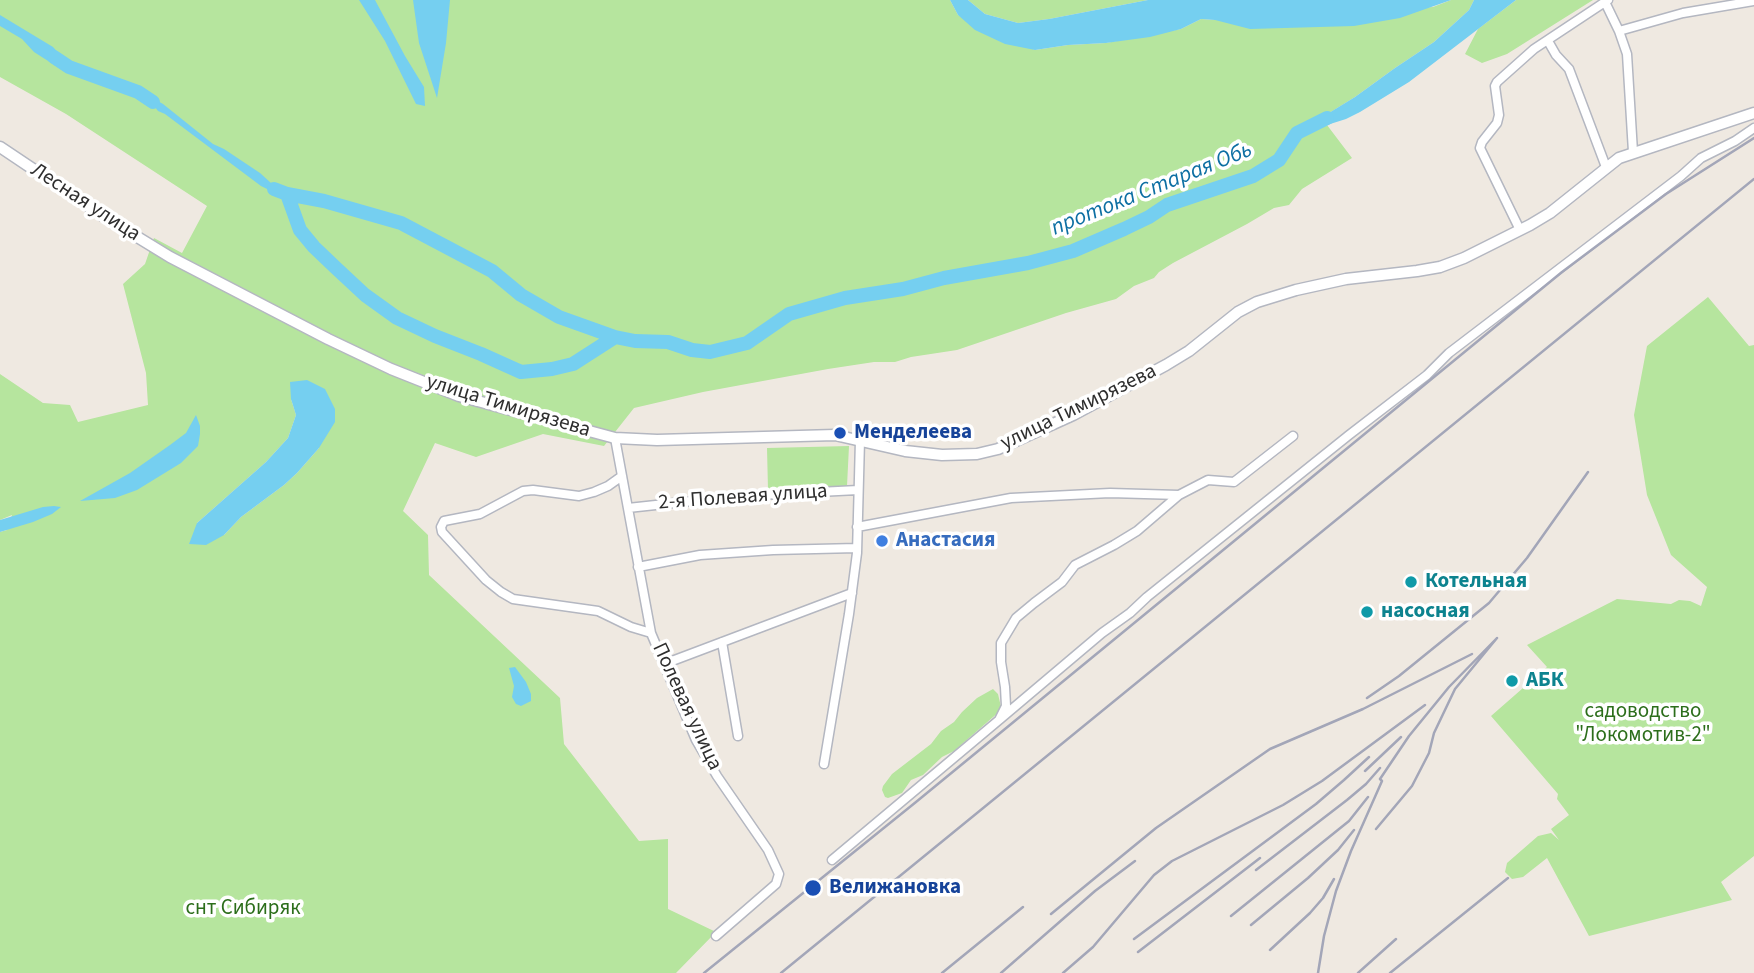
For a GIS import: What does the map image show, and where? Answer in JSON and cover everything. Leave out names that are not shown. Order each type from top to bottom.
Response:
[{"type":"street","points":[[1520,230],[1480,148],[1497,123],[1499,115],[1495,86],[1534,49],[1607,1],[1627,54],[1633,152]]},
{"type":"street","points":[[1619,31],[1683,13],[1754,1]]},
{"type":"street","points":[[1548,41],[1569,69],[1606,167]]},
{"type":"street","name":"улица Тимирязева","points":[[170,257],[328,340],[427,384],[459,396],[615,438],[657,440],[835,435],[905,451],[942,455],[977,454],[998,449],[1073,415],[1166,365],[1189,351],[1238,312],[1257,302],[1346,279],[1440,267],[1483,250],[1550,213],[1619,158],[1754,113]]},
{"type":"street","points":[[832,860],[1102,633],[1427,374],[1449,353],[1701,158],[1754,128]]},
{"type":"street","name":"Лесная улица","points":[[0,147],[170,257]]},
{"type":"street","points":[[999,720],[1006,706],[1001,662],[1002,643],[1016,618],[1062,582],[1075,565],[1137,531],[1179,495],[1208,480],[1234,482],[1293,436]]},
{"type":"street","name":"Полевая улица","points":[[615,438],[652,633],[696,740],[717,776],[768,850],[779,874],[776,884],[716,936]]},
{"type":"street","points":[[824,764],[857,548],[860,440]]},
{"type":"street","name":"Полевая улица","points":[[622,476],[608,486],[579,496],[533,489],[523,491],[480,514],[444,520],[442,532],[486,580],[513,599],[598,611],[631,627],[652,633]]},
{"type":"street","name":"2-я Полевая улица","points":[[628,508],[739,496],[859,490]]},
{"type":"street","points":[[858,527],[1012,498],[1110,493],[1179,495]]},
{"type":"street","points":[[638,567],[700,555],[857,548]]},
{"type":"street","points":[[664,664],[852,593]]},
{"type":"street","points":[[722,642],[738,736]]},
{"type":"green space","name":"снт Сибиряк","points":[[0,0],[950,0],[958,15],[1035,50],[1106,43],[1181,29],[1201,19],[1433,7],[1451,0],[1474,0],[1469,10],[1434,42],[1308,126],[1327,125],[1352,158],[1302,189],[1289,205],[1274,208],[1173,263],[1154,278],[1134,286],[1116,299],[957,350],[895,362],[874,362],[828,369],[634,408],[604,446],[543,434],[476,457],[435,443],[403,511],[428,535],[429,575],[560,698],[564,744],[639,841],[668,839],[668,909],[716,932],[676,973],[0,973],[0,532],[7,530],[12,515],[0,520],[0,374],[43,403],[70,405],[78,422],[148,405],[146,373],[123,284],[145,264],[154,238],[182,253],[207,206],[66,114],[0,77]],"holes":[[[291,399],[319,448],[284,485],[241,517],[224,535],[197,523],[266,462],[288,438],[296,415]]]},
{"type":"green space","points":[[968,0],[1148,0],[1018,23],[985,14]]},
{"type":"green space","points":[[1516,0],[1593,0],[1507,54],[1482,63],[1465,54],[1478,29]]},
{"type":"green space","name":"садоводство \"Локомотив-2\"","points":[[1708,297],[1749,346],[1754,345],[1754,856],[1721,882],[1732,900],[1589,936],[1547,858],[1523,877],[1512,879],[1505,872],[1507,863],[1538,836],[1551,833],[1559,840],[1551,829],[1569,815],[1557,799],[1558,794],[1491,716],[1547,667],[1527,645],[1617,599],[1671,604],[1679,600],[1701,606],[1707,587],[1671,555],[1647,495],[1634,415],[1647,346]]},
{"type":"green space","points":[[849,446],[847,486],[768,490],[767,448]]},
{"type":"green space","points":[[993,689],[998,694],[1000,711],[954,751],[942,757],[923,775],[911,780],[902,793],[885,797],[883,786],[892,774],[931,744],[941,731],[954,722],[977,698]]},
{"type":"water","points":[[359,0],[375,0],[424,87],[425,106],[416,104],[385,41]]},
{"type":"water","points":[[413,0],[450,0],[437,98],[419,43]]},
{"type":"water","points":[[950,0],[968,0],[985,14],[1018,23],[1148,0],[1451,0],[1400,18],[1354,26],[1250,29],[1201,19],[1181,29],[1150,37],[1035,50],[1005,44],[975,30],[958,15]]},
{"type":"water","points":[[1474,0],[1516,0],[1409,82],[1360,112],[1327,125],[1306,127],[1355,97],[1434,42],[1469,10]]},
{"type":"water","points":[[0,15],[53,47],[69,67],[56,66],[34,52],[22,39],[0,26]]},
{"type":"water","points":[[138,92],[163,104],[213,144],[260,173],[290,196],[283,197],[261,186],[158,111]]},
{"type":"water","points":[[307,380],[325,389],[335,409],[335,422],[319,448],[284,485],[241,517],[224,535],[206,545],[189,544],[197,523],[266,462],[288,438],[296,415],[290,382]]},
{"type":"water","points":[[196,415],[200,426],[198,446],[181,463],[137,490],[115,498],[80,501],[130,473],[170,445],[186,433]]},
{"type":"water","points":[[54,506],[61,507],[33,522],[0,532],[0,520]]},
{"type":"water","points":[[515,667],[531,694],[531,701],[521,706],[516,704],[512,697],[514,686],[509,668]]},
{"type":"waterway","name":"протока Старая Обь","points":[[54,57],[69,67],[138,92],[153,102]]},
{"type":"waterway","name":"протока Старая Обь","points":[[274,189],[401,223],[492,271],[521,295],[559,317],[615,337],[635,341],[668,342],[692,350],[710,352],[747,343],[789,314],[845,298],[903,289],[1073,251],[1149,217],[1167,205],[1253,176],[1279,160],[1297,133],[1327,118]]},
{"type":"waterway","name":"протока Старая Обь","points":[[287,194],[300,230],[314,247],[365,295],[397,318],[435,336],[521,372],[573,364],[615,337]]},
{"type":"railway","points":[[704,973],[1562,272],[1666,194],[1754,138]]},
{"type":"railway","points":[[781,973],[1754,179]]},
{"type":"railway","points":[[1367,698],[1399,676],[1489,603],[1527,558],[1588,472]]},
{"type":"railway","points":[[1318,973],[1336,891],[1382,781],[1380,779],[1409,736],[1449,687],[1497,638],[1455,689],[1434,733],[1429,753],[1412,786],[1376,829]]},
{"type":"railway","points":[[1051,914],[1156,828],[1270,749],[1363,709],[1472,654]]},
{"type":"railway","points":[[1063,973],[1093,947],[1154,875],[1172,861],[1283,805],[1322,781],[1425,705]]},
{"type":"railway","points":[[1365,771],[1401,737]]},
{"type":"railway","points":[[1134,939],[1316,804],[1369,757]]},
{"type":"railway","points":[[1256,870],[1347,800],[1380,768]]},
{"type":"railway","points":[[1231,916],[1349,821],[1368,797]]},
{"type":"railway","points":[[1251,925],[1308,878],[1338,850],[1354,830]]},
{"type":"railway","points":[[1138,952],[1260,858]]},
{"type":"railway","points":[[1001,973],[1095,891],[1135,861]]},
{"type":"railway","points":[[1390,973],[1508,878]]},
{"type":"railway","points":[[1270,950],[1310,913],[1334,879]]},
{"type":"railway","points":[[942,973],[1023,907]]},
{"type":"railway","points":[[1358,973],[1396,939]]},
{"type":"place","name":"Менделеева","points":[[840,433]]},
{"type":"place","name":"Анастасия","points":[[882,541]]},
{"type":"place","name":"Котельная","points":[[1411,582]]},
{"type":"place","name":"насосная","points":[[1367,612]]},
{"type":"place","name":"АБК","points":[[1512,681]]},
{"type":"place","name":"Велижановка","points":[[813,888]]}]
